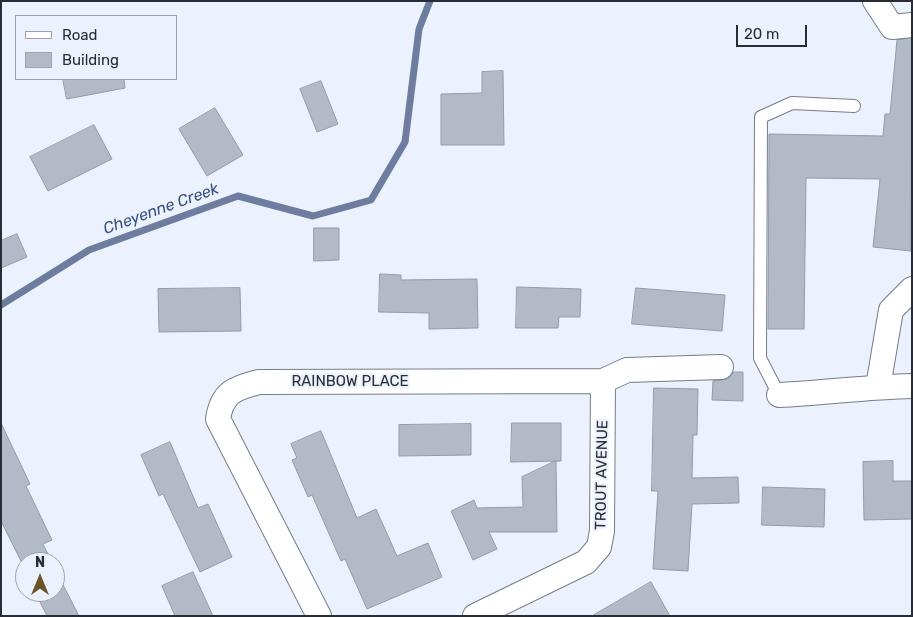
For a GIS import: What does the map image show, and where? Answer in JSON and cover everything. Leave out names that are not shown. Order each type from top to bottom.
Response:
[{"type":"street","points":[[875,1],[892,27],[912,25]]},
{"type":"street","points":[[878,387],[891,310],[912,289]]},
{"type":"street","name":"RAINBOW PLACE","points":[[319,616],[218,420],[220,405],[229,394],[242,386],[259,382],[603,381],[627,370],[721,366]]},
{"type":"street","name":"TROUT AVENUE","points":[[475,616],[586,562],[599,547],[602,531],[603,381]]},
{"type":"street","points":[[779,395],[832,393],[878,387],[912,386]]},
{"type":"lane","points":[[779,395],[760,358],[761,117],[792,103],[854,106]]},
{"type":"building","points":[[912,39],[911,251],[873,247],[880,179],[806,178],[804,329],[768,329],[769,134],[883,136],[885,114],[890,114],[897,40]]},
{"type":"building","points":[[503,71],[504,145],[441,145],[441,94],[482,93],[482,72]]},
{"type":"building","points":[[63,80],[124,80],[125,88],[67,99]]},
{"type":"building","points":[[321,81],[338,124],[317,132],[300,89]]},
{"type":"building","points":[[215,108],[243,155],[207,176],[179,129]]},
{"type":"building","points":[[94,125],[112,159],[48,191],[30,157]]},
{"type":"building","points":[[314,228],[339,228],[339,260],[314,261]]},
{"type":"building","points":[[17,234],[27,257],[1,268],[1,241]]},
{"type":"building","points":[[380,274],[401,275],[401,280],[477,279],[478,328],[429,329],[429,313],[379,312]]},
{"type":"building","points":[[517,287],[581,289],[580,317],[559,317],[558,328],[516,328]]},
{"type":"building","points":[[240,288],[241,331],[159,332],[158,289]]},
{"type":"building","points":[[636,288],[725,295],[722,331],[632,324]]},
{"type":"building","points":[[734,372],[743,372],[743,401],[712,400],[713,381],[728,379]]},
{"type":"building","points":[[654,388],[698,389],[697,435],[693,435],[692,478],[738,477],[739,503],[692,504],[688,571],[653,569],[658,491],[652,491]]},
{"type":"building","points":[[1,423],[30,484],[26,486],[52,540],[43,544],[47,552],[16,552],[1,521]]},
{"type":"building","points":[[512,423],[561,423],[561,461],[511,462]]},
{"type":"building","points":[[471,424],[471,455],[399,456],[399,425]]},
{"type":"building","points":[[321,431],[357,518],[376,509],[397,556],[428,543],[442,577],[367,609],[345,559],[341,561],[312,495],[308,497],[292,460],[297,458],[291,444]]},
{"type":"building","points":[[170,442],[198,508],[208,504],[232,557],[200,572],[163,494],[159,496],[141,455]]},
{"type":"building","points":[[556,461],[557,532],[489,532],[497,549],[473,560],[451,511],[474,500],[477,508],[523,507],[522,477]]},
{"type":"building","points":[[893,461],[893,481],[912,481],[912,519],[864,520],[863,462]]},
{"type":"building","points":[[763,487],[825,489],[824,527],[762,525]]},
{"type":"building","points":[[193,572],[213,616],[175,616],[162,586]]},
{"type":"building","points":[[651,582],[670,616],[592,616]]},
{"type":"building","points":[[65,589],[79,616],[47,616],[40,602],[65,602]]},
{"type":"waterway","name":"Cheyenne Creek","points":[[1,305],[89,250],[238,196],[313,216],[371,200],[405,142],[419,29],[430,1]]}]
